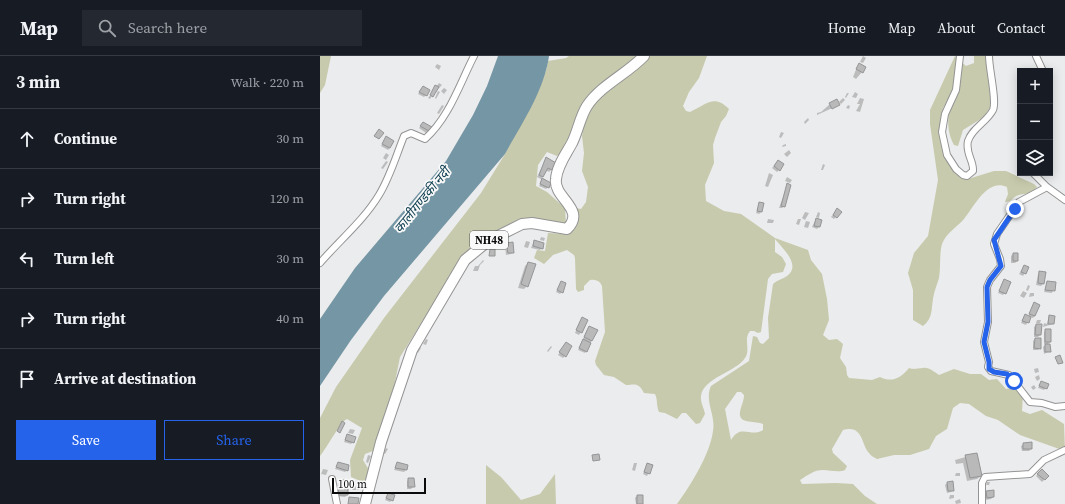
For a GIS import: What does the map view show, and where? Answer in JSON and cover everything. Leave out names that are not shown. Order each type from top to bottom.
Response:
[{"type":"highway","name":"NH48","points":[[365,504],[381,442],[412,350],[465,260],[488,241],[522,224],[532,223],[567,229],[571,225],[574,219],[571,208],[556,185],[556,178],[560,165],[574,138],[587,107],[595,97],[644,56]]},
{"type":"street","points":[[320,263],[363,216],[379,196],[392,168],[404,136],[411,133],[425,139],[435,130],[451,103],[474,56]]},
{"type":"street","points":[[960,56],[956,90],[945,114],[942,132],[947,155],[956,169],[963,175],[967,176],[973,171],[974,167],[969,155],[968,142],[971,135],[992,111],[995,104],[989,56]]},
{"type":"street","points":[[1036,56],[1042,68]]},
{"type":"street","points":[[1036,176],[1047,187],[1065,200]]},
{"type":"street","points":[[1047,187],[1019,202],[994,238],[994,246],[1000,259],[1001,266],[990,280],[987,287],[988,322],[984,342],[990,371],[1004,372],[1009,375],[1029,401],[1055,407],[1065,406]]},
{"type":"street","points":[[982,504],[982,483],[985,477],[1030,474],[1044,460],[1065,450]]},
{"type":"street","points":[[332,479],[337,504]]},
{"type":"green space","points":[[320,56],[331,56],[325,85],[320,93]]},
{"type":"green space","points":[[569,56],[638,56],[586,101],[565,149],[557,156],[547,152],[538,165],[536,186],[547,192],[565,208],[566,225],[528,221],[487,237],[465,253],[400,357],[391,402],[373,451],[365,454],[363,460],[369,470],[365,483],[351,477],[350,460],[362,428],[347,419],[344,421],[320,456],[320,418],[336,387],[384,318],[481,193],[505,154],[546,71],[548,61],[566,58]]},
{"type":"green space","points":[[648,56],[707,56],[699,78],[689,92],[683,106],[686,111],[690,112],[715,101],[724,104],[729,109],[721,122],[713,145],[714,163],[705,185],[706,201],[724,211],[741,214],[775,238],[808,250],[811,260],[822,274],[827,299],[829,320],[823,335],[829,340],[837,339],[843,344],[840,358],[846,367],[849,378],[872,380],[880,377],[888,380],[899,377],[909,368],[927,368],[939,375],[954,369],[970,374],[981,374],[989,380],[997,379],[1006,389],[1018,387],[1023,394],[1022,411],[1030,414],[1042,410],[1064,424],[1065,451],[1020,435],[998,420],[986,416],[969,404],[960,403],[953,408],[947,429],[936,436],[929,449],[910,455],[894,455],[877,459],[866,449],[858,432],[850,429],[843,430],[832,449],[833,453],[847,466],[845,470],[817,471],[800,480],[802,484],[853,484],[865,496],[877,504],[677,504],[699,469],[711,440],[713,419],[709,403],[709,392],[711,386],[749,361],[753,336],[757,337],[760,343],[763,344],[769,338],[768,318],[773,284],[791,272],[792,262],[775,239],[775,252],[782,257],[786,264],[783,272],[772,274],[768,279],[761,332],[758,333],[750,331],[748,334],[747,355],[741,363],[707,384],[701,396],[705,414],[700,423],[696,424],[686,413],[682,413],[677,419],[665,413],[659,412],[655,394],[644,393],[637,385],[626,385],[614,377],[604,375],[596,365],[595,361],[605,332],[601,284],[596,280],[590,280],[584,286],[584,290],[578,292],[576,289],[575,258],[574,255],[567,250],[553,255],[544,264],[534,258],[537,250],[545,251],[548,233],[569,234],[572,231],[576,222],[576,208],[581,209],[586,202],[588,187],[582,171],[584,153],[582,136],[590,108],[599,96]],"holes":[[[737,392],[741,392],[744,395],[744,399],[740,416],[742,419],[763,424],[763,430],[754,433],[742,431],[735,435],[731,440],[725,409]]]},
{"type":"green space","points":[[955,56],[966,66],[974,63],[974,56],[986,56],[992,97],[991,106],[984,117],[963,130],[958,146],[954,145],[948,125],[949,112],[954,90],[943,108],[940,133],[950,165],[955,172],[963,178],[968,179],[994,171],[1006,171],[1034,184],[1037,187],[1031,192],[1017,196],[1005,202],[1008,194],[1007,187],[1000,185],[987,190],[964,219],[946,236],[941,248],[939,278],[934,293],[931,314],[923,326],[913,320],[913,290],[908,273],[914,253],[928,236],[938,180],[930,124],[930,110]]},
{"type":"green space","points":[[486,465],[501,477],[521,500],[540,494],[555,474],[556,504],[486,504]]},
{"type":"water","name":"कालीगण्डकी नदी","points":[[498,56],[549,56],[542,82],[525,119],[505,154],[384,296],[351,340],[320,386],[320,319],[355,268],[446,161],[473,115],[487,86]]},
{"type":"building","points":[[859,63],[866,67],[863,73],[856,69]]},
{"type":"building","points":[[435,85],[439,87],[433,97],[430,95]]},
{"type":"building","points":[[423,86],[430,90],[427,96],[419,92]]},
{"type":"building","points":[[837,99],[840,105],[832,109],[829,103]]},
{"type":"building","points":[[423,122],[432,127],[429,131],[420,126]]},
{"type":"building","points":[[379,129],[384,133],[379,139],[374,136]]},
{"type":"building","points":[[386,136],[394,141],[390,148],[382,144]]},
{"type":"building","points":[[546,157],[556,163],[552,170],[548,168],[543,177],[539,175]]},
{"type":"building","points":[[778,160],[784,164],[780,171],[774,166]]},
{"type":"building","points":[[542,178],[551,183],[549,188],[540,184]]},
{"type":"building","points":[[787,183],[791,185],[785,207],[781,206]]},
{"type":"building","points":[[759,202],[764,203],[762,212],[757,211]]},
{"type":"building","points":[[837,208],[842,212],[837,218],[833,215]]},
{"type":"building","points":[[816,218],[822,220],[820,227],[814,226]]},
{"type":"building","points":[[534,240],[544,243],[543,249],[533,246]]},
{"type":"building","points":[[513,242],[514,253],[508,253],[506,243]]},
{"type":"building","points":[[490,249],[495,249],[495,256],[489,256]]},
{"type":"building","points":[[1013,253],[1018,253],[1018,261],[1013,261]]},
{"type":"building","points":[[528,262],[536,264],[528,287],[521,284]]},
{"type":"building","points":[[1024,265],[1029,267],[1026,274],[1021,272]]},
{"type":"building","points":[[1039,271],[1046,272],[1044,284],[1038,283]]},
{"type":"building","points":[[1004,279],[1011,282],[1006,294],[999,291]]},
{"type":"building","points":[[561,281],[566,283],[563,293],[557,290]]},
{"type":"building","points":[[1047,281],[1056,282],[1055,291],[1045,290]]},
{"type":"building","points":[[1034,302],[1040,305],[1035,316],[1029,314]]},
{"type":"building","points":[[1025,314],[1031,317],[1029,323],[1022,321]]},
{"type":"building","points":[[1049,315],[1055,316],[1054,324],[1048,324]]},
{"type":"building","points":[[582,317],[588,320],[582,333],[576,330]]},
{"type":"building","points":[[1036,324],[1042,324],[1041,335],[1035,335]]},
{"type":"building","points":[[589,326],[598,330],[592,341],[584,337]]},
{"type":"building","points":[[1045,329],[1051,329],[1051,342],[1045,342]]},
{"type":"building","points":[[1035,338],[1041,338],[1041,349],[1034,348]]},
{"type":"building","points":[[583,339],[591,343],[587,352],[579,348]]},
{"type":"building","points":[[566,342],[572,346],[566,357],[559,352]]},
{"type":"building","points":[[1045,344],[1050,344],[1051,352],[1045,352]]},
{"type":"building","points":[[1060,355],[1063,363],[1058,364],[1055,357]]},
{"type":"building","points":[[1041,381],[1049,384],[1047,389],[1039,386]]},
{"type":"building","points":[[342,421],[345,423],[340,433],[337,431]]},
{"type":"building","points":[[347,434],[356,437],[354,443],[345,440]]},
{"type":"building","points":[[1032,442],[1032,449],[1023,449],[1023,443]]},
{"type":"building","points":[[977,453],[982,476],[970,478],[965,455]]},
{"type":"building","points":[[599,454],[600,460],[593,461],[592,455]]},
{"type":"building","points":[[338,462],[349,465],[348,471],[336,467]]},
{"type":"building","points":[[397,462],[408,465],[407,470],[395,468]]},
{"type":"building","points":[[647,463],[653,465],[650,474],[644,472]]},
{"type":"building","points":[[1042,469],[1049,476],[1045,480],[1037,474]]},
{"type":"building","points":[[408,478],[414,478],[415,487],[408,487]]},
{"type":"building","points":[[953,481],[954,491],[948,491],[947,482]]},
{"type":"building","points":[[339,488],[348,489],[348,495],[338,495]]},
{"type":"building","points":[[994,490],[994,497],[987,498],[986,491]]},
{"type":"building","points":[[388,493],[395,495],[393,501],[386,498]]},
{"type":"building","points":[[637,495],[643,495],[643,504],[637,504]]},
{"type":"building","points":[[349,497],[359,498],[358,504],[348,504]]},
{"type":"route","points":[[1014,381],[1004,372],[990,371],[988,367],[989,362],[987,350],[984,342],[988,328],[989,305],[987,287],[993,275],[1001,266],[1000,259],[994,246],[994,238],[1007,218],[1015,209]]}]
